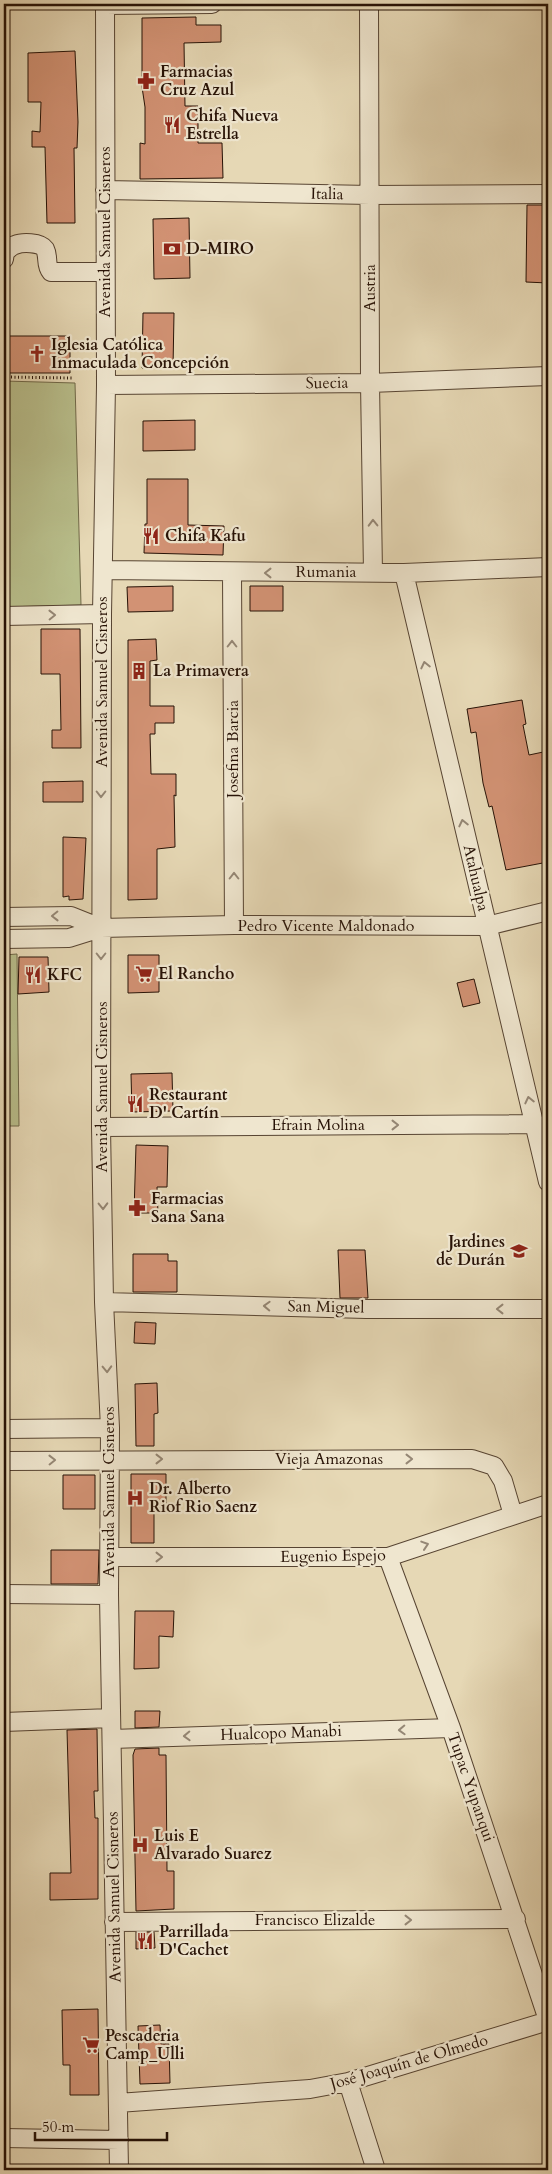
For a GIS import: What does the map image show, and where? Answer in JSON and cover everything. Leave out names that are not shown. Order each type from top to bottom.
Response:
[{"type":"street","points":[[105,4],[212,4]]},
{"type":"street","name":"Avenida Samuel Cisneros","points":[[105,4],[104,272],[106,385],[102,614],[102,1127],[104,1302],[110,1428],[109,1595],[119,2170]]},
{"type":"street","name":"Austria","points":[[369,4],[370,382],[373,572]]},
{"type":"street","name":"Italia","points":[[105,190],[370,195],[548,194]]},
{"type":"street","points":[[4,259],[5,252],[15,245],[32,243],[41,246],[45,250],[47,267],[51,272],[104,272]]},
{"type":"street","name":"Suecia","points":[[106,385],[370,382],[548,376]]},
{"type":"street","name":"Rumania","points":[[103,570],[232,573],[404,573],[548,567]]},
{"type":"street","name":"Josefina Barcia","points":[[232,573],[234,925]]},
{"type":"street","name":"Atahualpa","points":[[404,573],[548,1182]]},
{"type":"street","points":[[4,616],[102,614]]},
{"type":"street","name":"Pedro Vicente Maldonado","points":[[101,928],[234,925],[488,926],[548,911]]},
{"type":"street","points":[[4,917],[71,916],[101,928]]},
{"type":"street","points":[[4,939],[69,938],[101,928]]},
{"type":"street","name":"Efrain Molina","points":[[102,1127],[535,1124]]},
{"type":"street","name":"San Miguel","points":[[104,1302],[366,1309],[548,1309]]},
{"type":"street","points":[[4,1429],[110,1428]]},
{"type":"street","points":[[4,1461],[110,1459]]},
{"type":"street","name":"Vieja Amazonas","points":[[110,1459],[472,1459],[494,1466],[503,1481],[513,1515]]},
{"type":"street","name":"Eugenio Espejo","points":[[110,1557],[388,1557],[548,1504]]},
{"type":"street","name":"Tupac Yupanqui","points":[[388,1557],[451,1728],[516,1919],[548,2021]]},
{"type":"street","points":[[4,1594],[109,1595]]},
{"type":"street","points":[[4,1722],[111,1718]]},
{"type":"street","name":"Hualcopo Manabi","points":[[112,1739],[451,1728]]},
{"type":"street","name":"Francisco Elizalde","points":[[114,1922],[516,1919]]},
{"type":"street","name":"José Joaquín de Olmedo","points":[[118,2103],[310,2090],[348,2082],[548,2021]]},
{"type":"street","points":[[348,2082],[376,2170]]},
{"type":"street","points":[[4,2138],[119,2140]]},
{"type":"path","points":[[4,377],[72,378]]},
{"type":"green space","points":[[4,381],[75,383],[81,605],[4,607]]},
{"type":"green space","points":[[17,954],[19,1126],[4,1126],[4,955]]},
{"type":"building","points":[[196,17],[196,25],[221,25],[221,42],[184,43],[185,106],[198,106],[198,143],[222,143],[223,178],[140,179],[140,143],[145,144],[145,107],[142,87],[142,18]]},
{"type":"building","points":[[75,51],[78,122],[77,148],[74,148],[75,223],[47,223],[45,147],[32,147],[32,131],[40,132],[41,102],[28,102],[28,53]]},
{"type":"building","points":[[527,205],[548,205],[548,283],[526,282]]},
{"type":"building","name":"D-MIRO","points":[[189,218],[190,278],[154,279],[153,219]]},
{"type":"building","points":[[143,313],[174,313],[173,368],[142,368]]},
{"type":"building","name":"Iglesia Católica Inmaculada Concepción","points":[[4,336],[70,336],[70,373],[4,373]]},
{"type":"building","points":[[195,420],[195,450],[143,451],[143,421]]},
{"type":"building","points":[[147,479],[188,479],[188,525],[224,526],[223,555],[144,553],[145,524],[147,524]]},
{"type":"building","points":[[173,586],[173,611],[128,612],[127,587]]},
{"type":"building","points":[[250,586],[283,586],[283,611],[250,611]]},
{"type":"building","points":[[41,629],[80,629],[81,748],[52,748],[52,730],[61,730],[60,674],[41,674]]},
{"type":"building","points":[[156,639],[157,660],[150,661],[150,706],[174,706],[174,723],[155,723],[155,734],[150,734],[151,774],[176,774],[176,796],[174,795],[175,847],[157,849],[157,899],[128,900],[128,640]]},
{"type":"building","points":[[522,700],[526,724],[523,725],[529,755],[548,751],[548,862],[506,870],[492,806],[489,807],[483,783],[476,732],[471,733],[467,709]]},
{"type":"building","points":[[83,781],[83,802],[43,802],[43,782]]},
{"type":"building","points":[[63,837],[86,838],[83,899],[69,900],[69,896],[63,897]]},
{"type":"building","name":"El Rancho","points":[[128,955],[159,955],[159,992],[128,993]]},
{"type":"building","name":"KFC","points":[[19,957],[48,957],[49,992],[18,994]]},
{"type":"building","points":[[474,979],[480,1003],[463,1007],[457,983]]},
{"type":"building","points":[[172,1073],[173,1111],[132,1112],[131,1074]]},
{"type":"building","points":[[136,1145],[168,1146],[167,1187],[157,1187],[158,1213],[134,1213]]},
{"type":"building","points":[[338,1250],[365,1250],[368,1298],[340,1298]]},
{"type":"building","points":[[133,1254],[168,1254],[168,1261],[177,1261],[177,1292],[133,1292]]},
{"type":"building","points":[[135,1322],[156,1323],[155,1344],[134,1343]]},
{"type":"building","points":[[157,1383],[158,1413],[154,1414],[154,1446],[136,1446],[135,1384]]},
{"type":"building","points":[[131,1474],[166,1474],[166,1508],[154,1508],[154,1543],[131,1543]]},
{"type":"building","points":[[63,1475],[95,1475],[95,1509],[63,1509]]},
{"type":"building","points":[[51,1550],[99,1550],[98,1584],[51,1584]]},
{"type":"building","points":[[135,1611],[174,1611],[173,1637],[159,1636],[159,1668],[134,1669]]},
{"type":"building","points":[[135,1711],[160,1711],[159,1727],[135,1728]]},
{"type":"building","points":[[97,1729],[98,1791],[94,1791],[95,1818],[98,1818],[98,1899],[50,1900],[50,1873],[71,1873],[67,1730]]},
{"type":"building","points":[[159,1748],[159,1755],[166,1755],[167,1871],[174,1871],[174,1909],[136,1911],[133,1755],[135,1749]]},
{"type":"building","name":"Parrillada D'Cachet","points":[[136,1932],[154,1932],[155,1948],[136,1949]]},
{"type":"building","points":[[98,2009],[99,2095],[70,2095],[70,2065],[63,2065],[62,2010]]},
{"type":"building","points":[[160,2025],[161,2044],[169,2044],[170,2083],[140,2084],[138,2026]]},
{"type":"place","name":"Farmacias Cruz Azul","points":[[146,81]]},
{"type":"place","name":"Chifa Nueva Estrella","points":[[172,125]]},
{"type":"place","name":"D-MIRO","points":[[172,249]]},
{"type":"place","name":"Iglesia Católica Inmaculada Concepción","points":[[37,354]]},
{"type":"place","name":"Chifa Kafu","points":[[151,536]]},
{"type":"place","name":"La Primavera","points":[[139,671]]},
{"type":"place","name":"El Rancho","points":[[144,974]]},
{"type":"place","name":"KFC","points":[[33,975]]},
{"type":"place","name":"Restaurant D' Cartín","points":[[135,1104]]},
{"type":"place","name":"Farmacias Sana Sana","points":[[137,1208]]},
{"type":"place","name":"Jardines de Durán","points":[[519,1251]]},
{"type":"place","name":"Dr. Alberto Riof Rio Saenz","points":[[135,1498]]},
{"type":"place","name":"Luis E Alvarado Suarez","points":[[140,1845]]},
{"type":"place","name":"Parrillada D'Cachet","points":[[145,1941]]},
{"type":"place","name":"Pescaderia Camp_Ulli","points":[[91,2045]]}]
